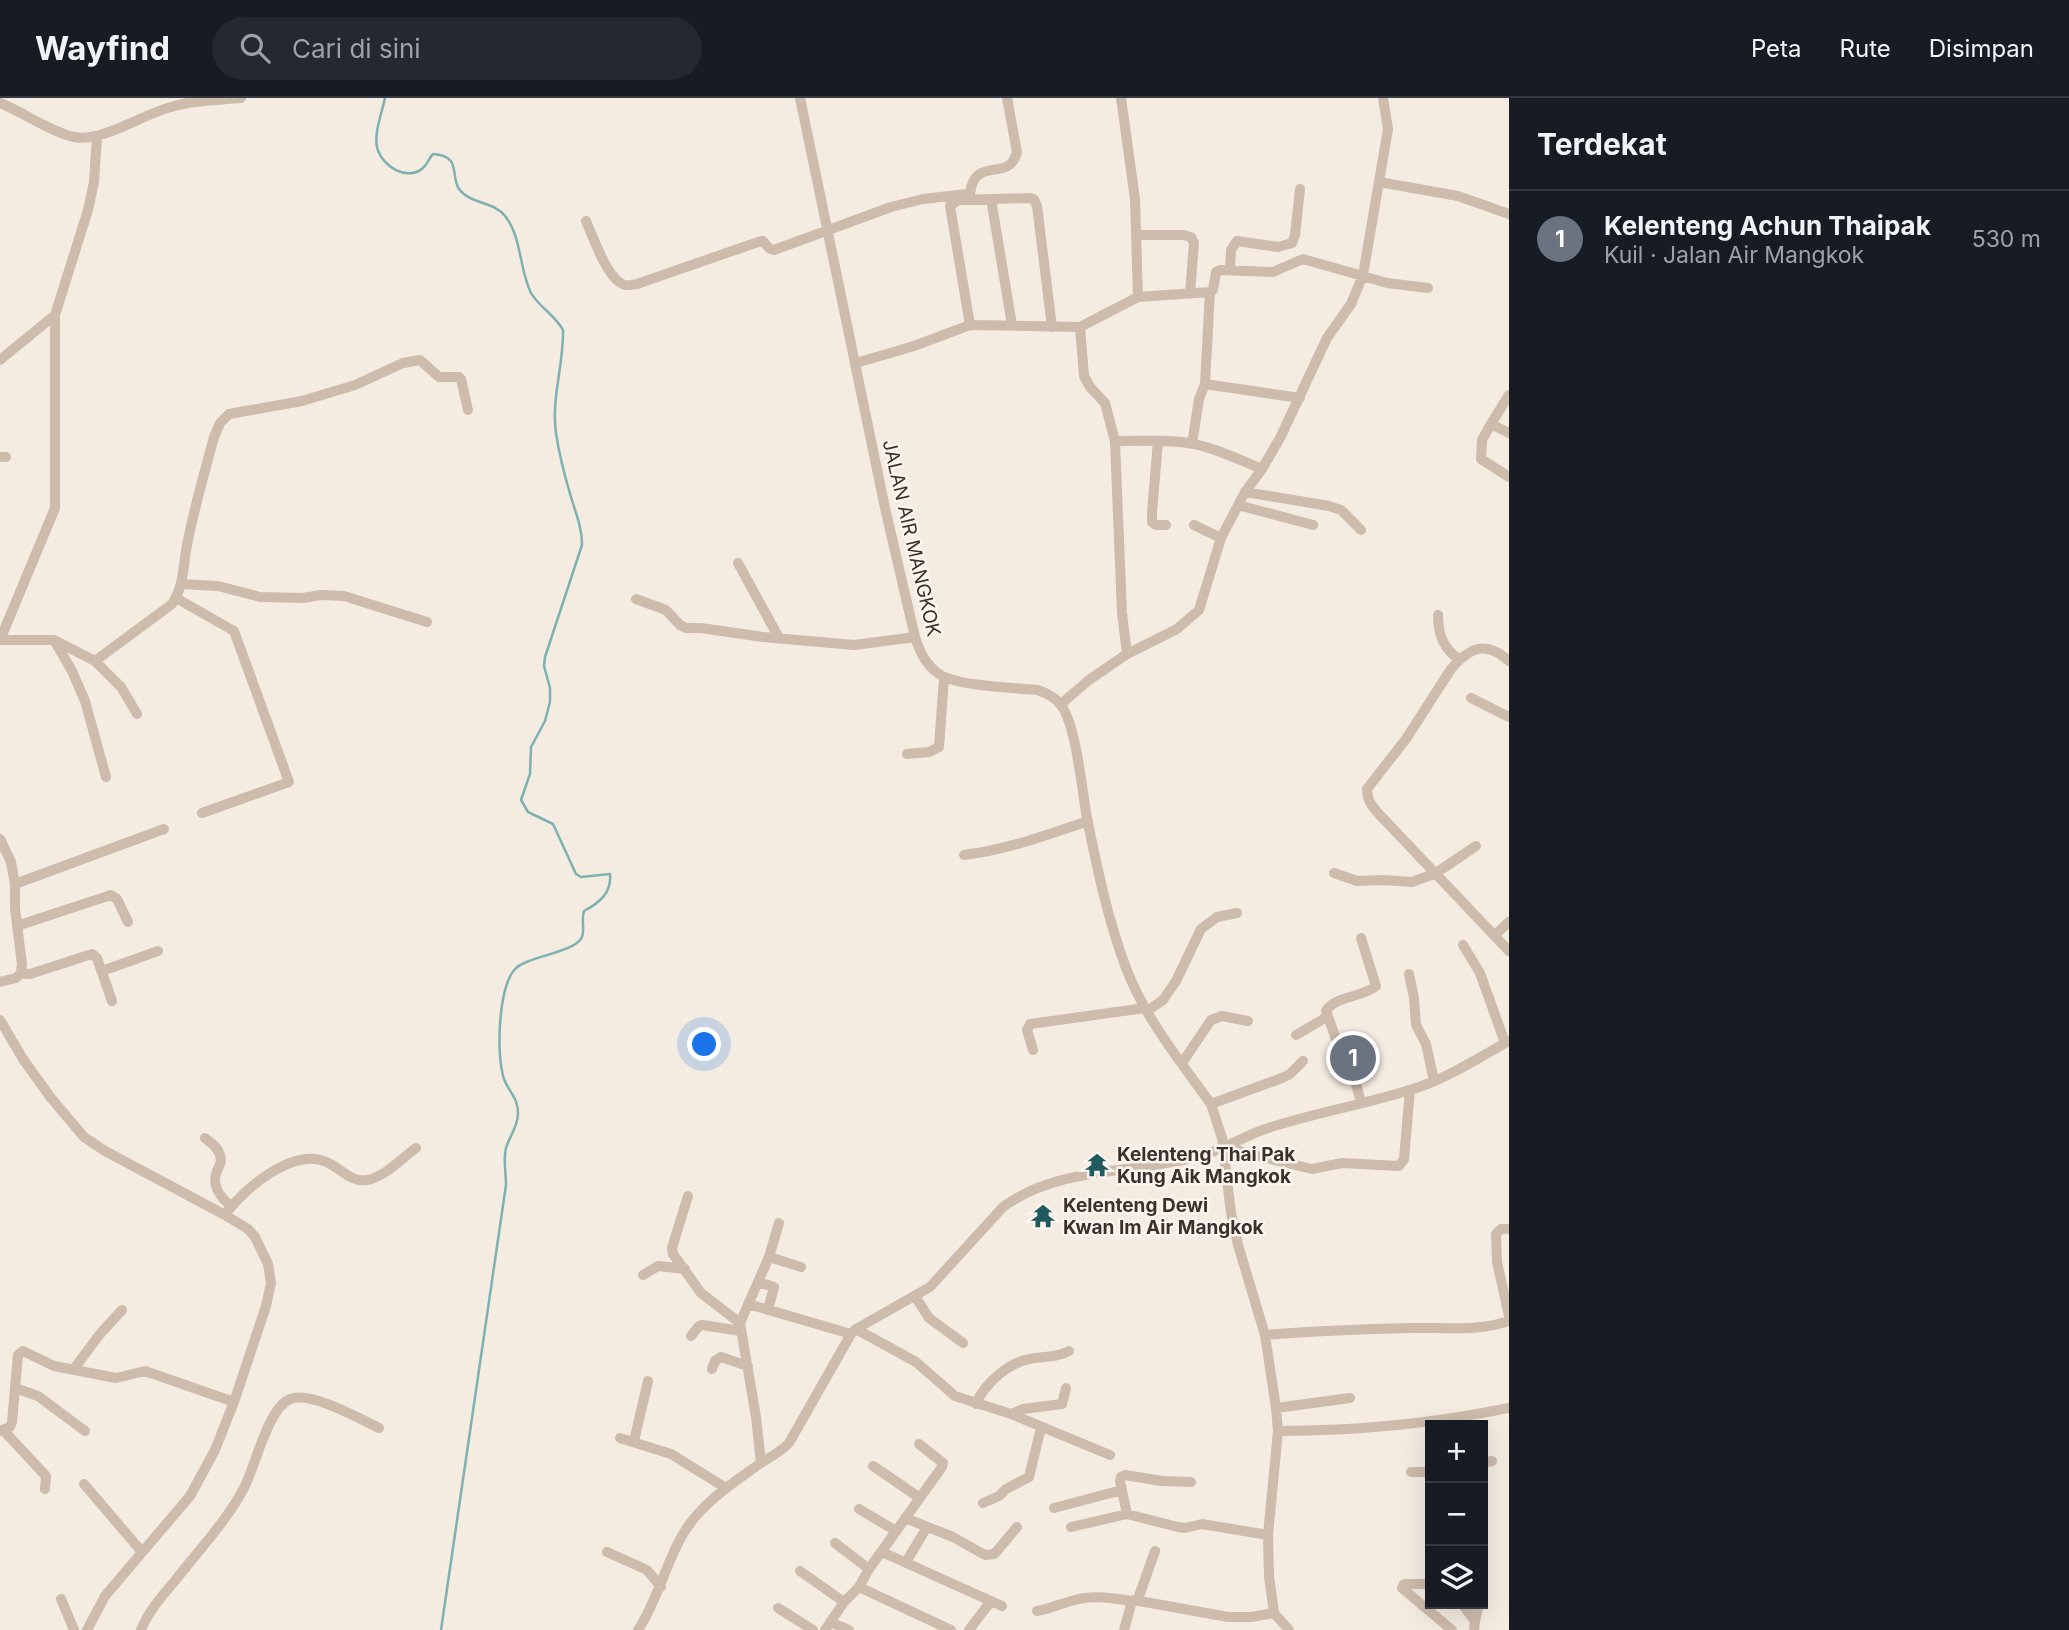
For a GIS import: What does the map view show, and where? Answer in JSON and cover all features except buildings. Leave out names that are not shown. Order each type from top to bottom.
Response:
[{"type":"street","points":[[0,103],[76,138],[97,136],[148,113],[174,106],[241,98]]},
{"type":"street","name":"JALAN AIR MANGKOK","points":[[800,98],[885,508],[915,637],[922,656],[930,667],[944,678]]},
{"type":"street","points":[[586,221],[608,270],[616,280],[626,286],[758,242],[763,241],[771,250],[891,207],[923,199],[967,194],[977,173],[1012,164],[1017,152],[1007,98]]},
{"type":"street","points":[[1121,98],[1132,176],[1138,296]]},
{"type":"street","points":[[1061,704],[1089,680],[1127,654],[1177,629],[1194,617],[1202,603],[1221,538],[1245,492],[1262,469],[1300,398],[1326,338],[1350,304],[1363,275],[1388,129],[1383,98]]},
{"type":"street","points":[[97,136],[94,183],[88,210],[55,315],[55,508],[0,640],[54,640],[95,661],[121,687],[136,714]]},
{"type":"street","points":[[1379,182],[1458,196],[1509,214]]},
{"type":"street","points":[[1230,270],[1231,250],[1237,241],[1278,247],[1292,243],[1300,189]]},
{"type":"street","points":[[971,325],[950,206],[958,200],[1030,198],[1036,202],[1052,327]]},
{"type":"street","points":[[991,200],[1012,325]]},
{"type":"street","points":[[1136,235],[1191,237],[1194,243],[1190,293]]},
{"type":"street","points":[[1192,444],[1199,399],[1205,384],[1210,292],[1213,290],[1217,271],[1273,272],[1303,259],[1387,283],[1428,288]]},
{"type":"street","points":[[856,363],[971,325],[1080,327],[1138,296],[1210,292]]},
{"type":"street","points":[[0,360],[55,315]]},
{"type":"street","points":[[1080,327],[1084,376],[1105,403],[1115,441],[1122,613],[1127,654]]},
{"type":"street","points":[[95,661],[159,615],[176,598],[181,584],[187,542],[214,437],[220,423],[229,414],[302,401],[355,385],[411,360],[420,360],[427,364],[439,377],[458,377],[463,383],[468,410]]},
{"type":"street","points":[[1205,384],[1300,398]]},
{"type":"street","points":[[1509,395],[1482,440],[1481,459],[1509,477]]},
{"type":"street","points":[[1491,424],[1509,433]]},
{"type":"street","points":[[1115,441],[1192,444],[1217,450],[1262,469]]},
{"type":"street","points":[[1158,441],[1152,513],[1156,525],[1166,526]]},
{"type":"street","points":[[1245,492],[1329,506],[1341,510],[1361,530]]},
{"type":"street","points":[[1238,505],[1314,526]]},
{"type":"street","points":[[1194,525],[1221,538]]},
{"type":"street","points":[[738,563],[779,638]]},
{"type":"street","points":[[181,584],[218,586],[260,597],[303,598],[321,594],[344,596],[427,622]]},
{"type":"street","points":[[176,598],[233,631],[289,782],[202,813]]},
{"type":"street","points":[[636,599],[666,610],[682,628],[854,645],[915,637]]},
{"type":"street","points":[[1438,615],[1444,646],[1459,659]]},
{"type":"street","points":[[54,640],[85,701],[106,777]]},
{"type":"street","points":[[1509,661],[1499,651],[1489,648],[1459,659],[1406,739],[1367,789],[1369,802],[1378,813],[1509,951]]},
{"type":"street","points":[[907,754],[929,752],[939,747],[944,678],[1038,690],[1049,694],[1061,704],[1069,720],[1106,901],[1126,968],[1146,1009],[1211,1104],[1227,1145],[1231,1213],[1265,1335],[1276,1408],[1278,1431],[1268,1535],[1269,1576],[1274,1613],[1289,1630]]},
{"type":"street","points":[[1471,698],[1509,717]]},
{"type":"street","points":[[964,855],[985,853],[1088,821]]},
{"type":"street","points":[[15,884],[164,829]]},
{"type":"street","points":[[0,839],[11,862],[15,884],[22,964],[21,973],[16,978],[0,982]]},
{"type":"street","points":[[1334,873],[1357,881],[1412,882],[1436,873],[1476,846]]},
{"type":"street","points":[[17,926],[111,895],[117,899],[128,922]]},
{"type":"street","points":[[1033,1050],[1027,1030],[1030,1024],[1146,1009],[1163,1000],[1176,981],[1201,929],[1217,917],[1237,914]]},
{"type":"street","points":[[1495,934],[1509,922]]},
{"type":"street","points":[[1361,938],[1376,986],[1370,991],[1331,1004],[1326,1011],[1326,1017],[1351,1066],[1362,1102]]},
{"type":"street","points":[[638,1630],[656,1600],[682,1534],[710,1501],[789,1443],[854,1331],[915,1296],[940,1277],[1003,1207],[1027,1191],[1087,1174],[1197,1157],[1276,1125],[1410,1090],[1434,1081],[1507,1042],[1480,973],[1463,945]]},
{"type":"street","points":[[102,971],[158,951]]},
{"type":"street","points":[[21,973],[30,974],[92,954],[97,958],[112,1001]]},
{"type":"street","points":[[1409,974],[1416,1025],[1426,1044],[1434,1081]]},
{"type":"street","points":[[1182,1063],[1211,1020],[1222,1016],[1248,1021]]},
{"type":"street","points":[[1296,1035],[1326,1017]]},
{"type":"street","points":[[0,1020],[23,1059],[84,1137],[105,1151],[228,1210]]},
{"type":"street","points":[[1211,1104],[1282,1078],[1303,1061]]},
{"type":"street","points":[[1227,1145],[1246,1153],[1312,1169],[1342,1163],[1399,1166],[1404,1159],[1410,1090]]},
{"type":"street","points":[[87,1630],[105,1596],[190,1496],[215,1450],[266,1306],[271,1283],[268,1264],[255,1237],[228,1210],[217,1190],[215,1180],[220,1156],[217,1148],[205,1138]]},
{"type":"street","points":[[228,1210],[279,1166],[305,1158],[325,1161],[357,1180],[364,1180],[384,1172],[416,1148]]},
{"type":"street","points":[[688,1196],[672,1248],[673,1254],[701,1293],[741,1327]]},
{"type":"street","points":[[761,1463],[757,1417],[741,1327],[769,1257],[779,1223]]},
{"type":"street","points":[[1265,1335],[1335,1329],[1473,1327],[1504,1323],[1509,1316],[1508,1302],[1497,1262],[1496,1234],[1498,1230],[1509,1229]]},
{"type":"street","points":[[769,1257],[801,1267]]},
{"type":"street","points":[[643,1275],[658,1266],[685,1269]]},
{"type":"street","points":[[758,1282],[774,1287],[768,1310]]},
{"type":"street","points":[[915,1296],[929,1318],[963,1343]]},
{"type":"street","points":[[748,1304],[854,1331],[916,1362],[955,1396],[1011,1414],[1110,1455]]},
{"type":"street","points":[[73,1370],[122,1310]]},
{"type":"street","points":[[691,1336],[702,1325],[741,1327]]},
{"type":"street","points":[[45,1489],[46,1476],[2,1431],[10,1427],[12,1422],[18,1355],[23,1351],[54,1366],[116,1378],[145,1371],[234,1402]]},
{"type":"street","points":[[976,1404],[990,1383],[1023,1360],[1069,1351]]},
{"type":"street","points":[[712,1369],[721,1357],[748,1366]]},
{"type":"street","points":[[634,1441],[648,1381]]},
{"type":"street","points":[[15,1388],[38,1396],[85,1431]]},
{"type":"street","points":[[1011,1414],[1023,1409],[1062,1404],[1066,1388]]},
{"type":"street","points":[[141,1630],[158,1600],[230,1512],[245,1486],[274,1416],[286,1401],[297,1397],[312,1398],[379,1428]]},
{"type":"street","points":[[1276,1408],[1350,1398]]},
{"type":"street","points":[[1278,1431],[1380,1428],[1433,1422],[1509,1408]]},
{"type":"street","points":[[984,1503],[1030,1477],[1041,1427]]},
{"type":"street","points":[[620,1438],[686,1462],[697,1472],[726,1489]]},
{"type":"street","points":[[849,1630],[828,1626],[859,1587],[943,1463],[919,1444]]},
{"type":"street","points":[[873,1466],[920,1498]]},
{"type":"street","points":[[1411,1472],[1425,1472]]},
{"type":"street","points":[[1127,1514],[1121,1477],[1125,1475],[1191,1482]]},
{"type":"street","points":[[84,1484],[142,1552]]},
{"type":"street","points":[[1054,1508],[1122,1490]]},
{"type":"street","points":[[859,1510],[896,1531]]},
{"type":"street","points":[[1071,1527],[1127,1514],[1178,1527],[1202,1524],[1268,1535]]},
{"type":"street","points":[[905,1518],[985,1555],[994,1554],[1017,1527]]},
{"type":"street","points":[[906,1562],[927,1527]]},
{"type":"street","points":[[835,1543],[869,1569]]},
{"type":"street","points":[[1124,1630],[1155,1551]]},
{"type":"street","points":[[607,1552],[647,1570],[661,1587]]},
{"type":"street","points":[[883,1552],[997,1604],[969,1630]]},
{"type":"street","points":[[800,1571],[845,1602]]},
{"type":"street","points":[[1425,1584],[1404,1584],[1402,1588],[1425,1607]]},
{"type":"street","points":[[859,1587],[951,1630]]},
{"type":"street","points":[[1037,1611],[1077,1599],[1101,1598],[1135,1600],[1228,1617],[1274,1613]]},
{"type":"street","points":[[61,1599],[74,1630]]},
{"type":"street","points":[[778,1608],[813,1630]]},
{"type":"street","points":[[1427,1609],[1452,1630]]},
{"type":"street","points":[[1465,1609],[1474,1625]]},
{"type":"waterway","points":[[385,98],[376,141],[384,160],[396,170],[410,173],[418,172],[433,154],[448,158],[454,167],[459,189],[470,198],[500,211],[511,224],[531,293],[563,330],[555,407],[556,433],[564,473],[580,526],[582,545],[545,657],[550,702],[545,721],[531,747],[530,774],[521,800],[528,812],[553,824],[576,874],[581,877],[610,874],[607,892],[595,905],[584,911],[583,934],[578,942],[515,969],[505,991],[499,1039],[501,1068],[517,1103],[518,1118],[505,1152],[506,1185],[441,1630]]},
{"type":"place","name":"Kelenteng Achun Thaipak","points":[[1353,1058]]},
{"type":"place","name":"Kelenteng Thai Pak Kung Aik Mangkok","points":[[1097,1165]]},
{"type":"place","name":"Kelenteng Dewi Kwan Im Air Mangkok","points":[[1043,1216]]}]
